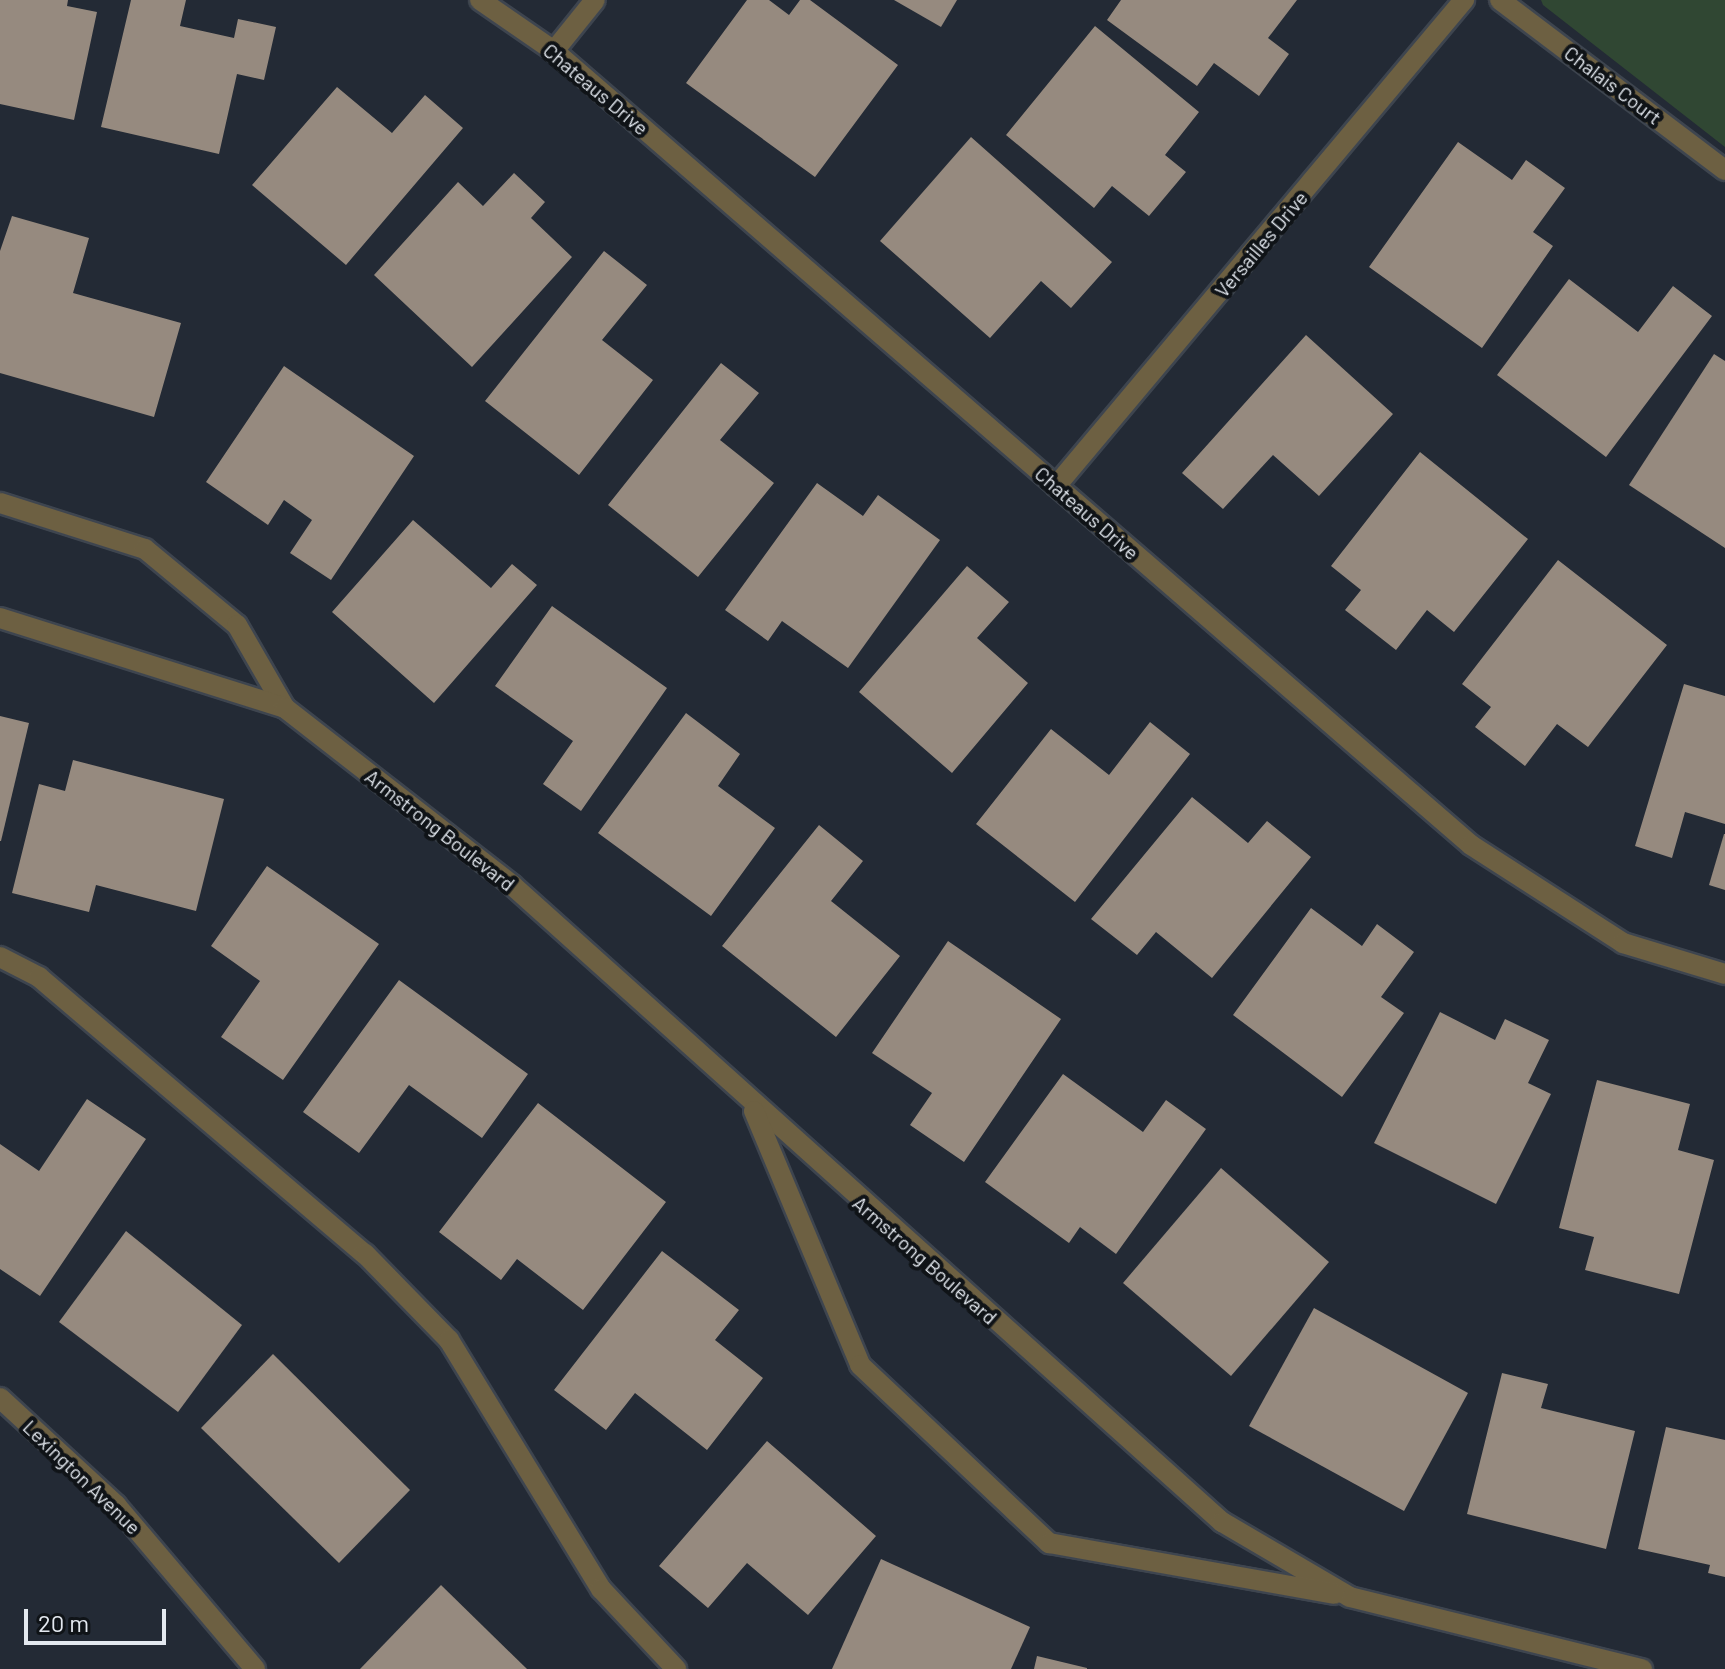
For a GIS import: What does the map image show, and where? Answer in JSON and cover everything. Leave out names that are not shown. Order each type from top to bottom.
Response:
[{"type":"street","name":"Chateaus Drive","points":[[480,0],[554,51],[1471,845],[1623,943],[1725,974]]},
{"type":"street","points":[[554,51],[595,0]]},
{"type":"street","name":"Versailles Drive","points":[[1056,486],[1464,0]]},
{"type":"street","name":"Chalais Court","points":[[1500,0],[1725,170]]},
{"type":"street","name":"Armstrong Boulevard","points":[[0,503],[145,549],[237,625],[285,708]]},
{"type":"street","name":"Armstrong Boulevard","points":[[0,618],[285,708],[512,885],[751,1104],[1222,1522],[1350,1597],[1642,1669]]},
{"type":"street","points":[[0,957],[39,977],[365,1254],[449,1340],[601,1589],[676,1669]]},
{"type":"street","points":[[751,1104],[860,1365],[1049,1543],[1350,1597]]},
{"type":"street","name":"Lexington Avenue","points":[[0,1398],[116,1505],[255,1669]]},
{"type":"green space","points":[[1541,0],[1725,0],[1725,147],[1543,5]]},
{"type":"building","points":[[0,0],[68,0],[67,6],[97,12],[74,120],[0,104]]},
{"type":"building","points":[[131,0],[186,0],[180,26],[234,38],[238,19],[276,27],[264,80],[237,74],[219,154],[101,127]]},
{"type":"building","points":[[747,0],[769,0],[789,15],[800,0],[810,0],[898,65],[815,177],[686,83]]},
{"type":"building","points":[[894,0],[957,0],[941,27]]},
{"type":"building","points":[[1121,0],[1297,0],[1268,38],[1289,54],[1259,96],[1214,63],[1197,86],[1107,20]]},
{"type":"building","points":[[1095,26],[1199,112],[1165,155],[1186,172],[1149,216],[1112,186],[1094,208],[1006,135]]},
{"type":"building","points":[[337,87],[392,133],[425,95],[463,128],[346,265],[252,185]]},
{"type":"building","points":[[971,137],[1112,262],[1071,308],[1041,281],[990,338],[880,241]]},
{"type":"building","points":[[1458,142],[1512,180],[1526,160],[1565,188],[1533,232],[1553,246],[1482,348],[1369,267]]},
{"type":"building","points":[[514,173],[545,202],[531,218],[572,257],[472,367],[374,275],[458,182],[483,206]]},
{"type":"building","points":[[12,216],[89,238],[73,293],[181,323],[154,417],[0,373],[0,251]]},
{"type":"building","points":[[604,251],[647,285],[602,340],[653,380],[579,475],[485,401]]},
{"type":"building","points":[[1569,279],[1638,332],[1673,286],[1712,316],[1606,457],[1497,375]]},
{"type":"building","points":[[1306,335],[1393,414],[1319,496],[1273,455],[1223,509],[1182,473]]},
{"type":"building","points":[[1714,354],[1725,361],[1725,548],[1629,485]]},
{"type":"building","points":[[721,363],[759,393],[720,440],[774,483],[698,577],[608,505]]},
{"type":"building","points":[[284,366],[414,456],[331,580],[290,553],[312,520],[284,500],[268,525],[206,482]]},
{"type":"building","points":[[1420,452],[1528,539],[1454,632],[1427,610],[1396,650],[1345,610],[1361,590],[1331,566]]},
{"type":"building","points":[[817,483],[863,516],[878,495],[940,540],[848,668],[782,621],[768,641],[725,610]]},
{"type":"building","points":[[413,520],[491,588],[512,564],[537,585],[434,703],[332,612]]},
{"type":"building","points":[[1558,560],[1667,645],[1588,747],[1557,724],[1525,766],[1475,727],[1491,707],[1462,684]]},
{"type":"building","points":[[967,566],[1009,602],[977,638],[1028,683],[952,773],[859,692]]},
{"type":"building","points":[[552,606],[667,688],[581,811],[543,784],[573,741],[495,686]]},
{"type":"building","points":[[1684,684],[1725,696],[1725,824],[1685,812],[1672,858],[1635,846]]},
{"type":"building","points":[[686,713],[740,754],[718,786],[775,828],[711,916],[598,833]]},
{"type":"building","points":[[0,716],[29,723],[1,841],[0,841]]},
{"type":"building","points":[[1150,722],[1190,754],[1075,902],[976,824],[1051,729],[1109,775]]},
{"type":"building","points":[[73,760],[224,799],[196,911],[96,885],[89,912],[12,893],[39,784],[65,791]]},
{"type":"building","points":[[1192,797],[1248,843],[1267,821],[1311,857],[1212,978],[1156,932],[1137,955],[1091,919]]},
{"type":"building","points":[[819,825],[863,861],[831,901],[900,956],[836,1037],[722,946]]},
{"type":"building","points":[[1725,834],[1725,890],[1709,885]]},
{"type":"building","points":[[267,866],[379,944],[283,1080],[221,1037],[260,981],[211,946]]},
{"type":"building","points":[[1311,908],[1362,946],[1377,924],[1414,952],[1381,997],[1404,1013],[1342,1097],[1233,1015]]},
{"type":"building","points":[[948,941],[1061,1019],[964,1162],[910,1125],[932,1093],[872,1053]]},
{"type":"building","points":[[399,980],[528,1074],[482,1138],[409,1085],[359,1153],[303,1112]]},
{"type":"building","points":[[1440,1012],[1495,1040],[1505,1019],[1549,1040],[1528,1083],[1551,1094],[1496,1204],[1374,1143]]},
{"type":"building","points":[[1063,1074],[1143,1132],[1166,1100],[1206,1129],[1116,1254],[1080,1227],[1069,1243],[985,1182]]},
{"type":"building","points":[[1597,1080],[1690,1104],[1678,1150],[1714,1160],[1679,1294],[1585,1270],[1594,1237],[1559,1228]]},
{"type":"building","points":[[87,1099],[146,1139],[40,1296],[0,1269],[0,1144],[39,1171]]},
{"type":"building","points":[[538,1103],[666,1202],[583,1310],[517,1259],[501,1280],[439,1232]]},
{"type":"building","points":[[1221,1168],[1329,1262],[1231,1376],[1123,1283]]},
{"type":"building","points":[[126,1231],[242,1325],[178,1412],[59,1322]]},
{"type":"building","points":[[662,1251],[739,1310],[715,1340],[763,1378],[707,1450],[635,1393],[606,1430],[554,1390]]},
{"type":"building","points":[[1314,1308],[1468,1393],[1404,1511],[1249,1426]]},
{"type":"building","points":[[273,1354],[410,1490],[339,1563],[201,1428]]},
{"type":"building","points":[[1502,1373],[1548,1384],[1541,1408],[1635,1431],[1606,1549],[1467,1514]]},
{"type":"building","points":[[1666,1427],[1725,1440],[1725,1577],[1708,1573],[1710,1565],[1638,1549]]},
{"type":"building","points":[[767,1441],[876,1536],[808,1615],[747,1563],[708,1608],[659,1566]]},
{"type":"building","points":[[881,1559],[1030,1627],[1011,1669],[832,1669]]},
{"type":"building","points":[[441,1585],[527,1669],[360,1669]]},
{"type":"building","points":[[1037,1656],[1087,1668],[1087,1669],[1034,1669]]}]
